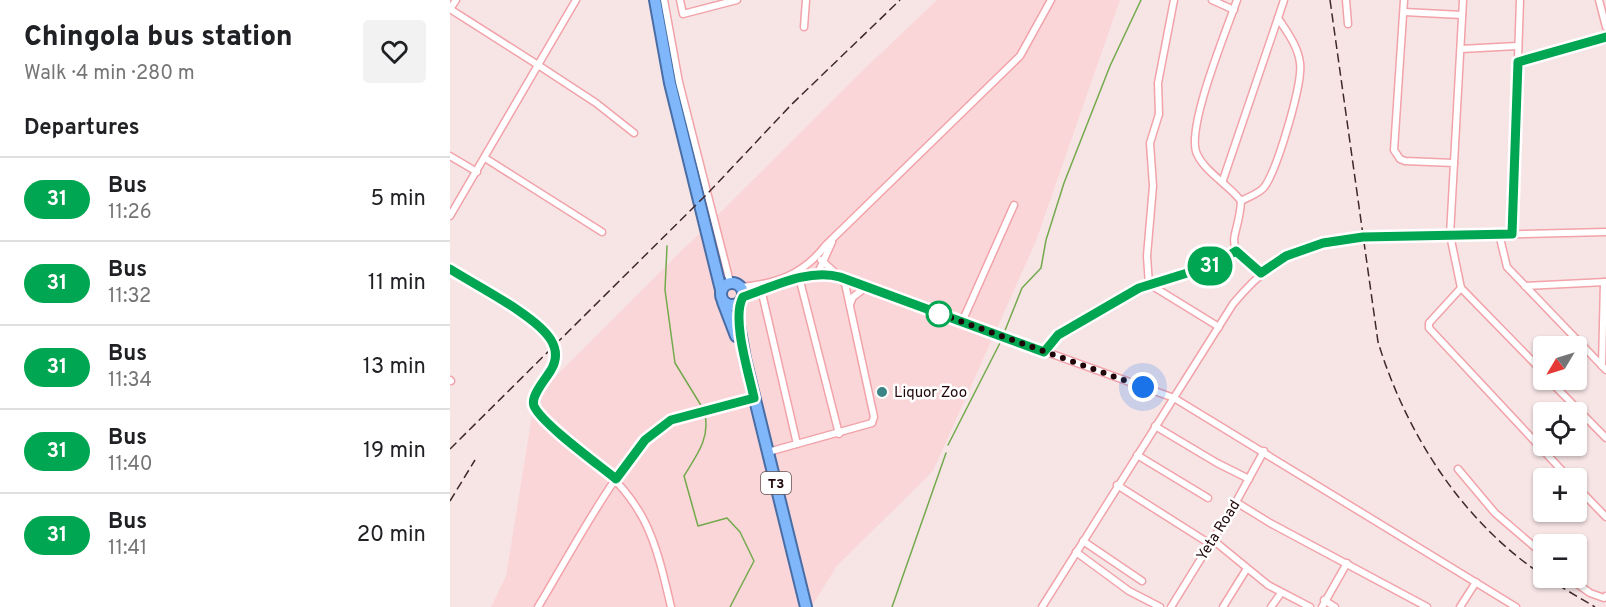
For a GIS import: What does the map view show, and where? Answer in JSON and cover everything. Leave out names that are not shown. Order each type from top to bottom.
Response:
[{"type":"highway","name":"T3","points":[[655,0],[670,83],[723,302],[745,359]]},
{"type":"highway","name":"T3","points":[[711,249],[720,269],[738,290],[738,320],[745,359],[806,607]]},
{"type":"highway","points":[[721,290],[729,283],[738,290],[733,305],[723,302]]},
{"type":"street","points":[[456,0],[450,9],[596,103],[634,133]]},
{"type":"street","points":[[450,216],[576,0]]},
{"type":"street","points":[[664,0],[679,82],[738,290]]},
{"type":"street","points":[[680,0],[683,14],[737,0]]},
{"type":"street","points":[[804,27],[806,0]]},
{"type":"street","points":[[799,275],[1020,56],[1051,0]]},
{"type":"street","points":[[1150,285],[1147,256],[1154,186],[1150,143],[1159,114],[1158,83],[1174,0]]},
{"type":"street","points":[[1212,0],[1234,10]]},
{"type":"street","points":[[1237,0],[1197,119],[1194,137],[1195,152],[1199,159],[1241,201]]},
{"type":"street","points":[[1222,180],[1284,0]]},
{"type":"street","points":[[1346,0],[1348,24]]},
{"type":"street","points":[[1404,0],[1394,150],[1400,159],[1405,161],[1454,163]]},
{"type":"street","points":[[1463,0],[1450,235],[1461,288],[1533,363]]},
{"type":"street","points":[[1512,234],[1520,0]]},
{"type":"street","points":[[1599,0],[1606,27]]},
{"type":"street","points":[[1404,12],[1462,15]]},
{"type":"street","points":[[1261,273],[1236,251],[1233,235],[1241,201],[1265,186],[1292,114],[1300,83],[1301,70],[1297,50],[1278,18]]},
{"type":"street","points":[[1518,62],[1606,37]]},
{"type":"street","points":[[1461,49],[1517,46]]},
{"type":"street","points":[[450,156],[477,172]]},
{"type":"street","points":[[485,158],[602,232]]},
{"type":"street","points":[[962,322],[1014,206]]},
{"type":"street","points":[[1054,607],[1043,605],[1233,304],[1261,273],[1286,256],[1323,243],[1363,237],[1606,232]]},
{"type":"street","points":[[1499,234],[1504,261],[1604,368]]},
{"type":"street","points":[[817,275],[827,263],[828,252],[834,239]]},
{"type":"street","points":[[1044,352],[1058,335],[1139,288],[1213,265],[1236,251]]},
{"type":"street","points":[[768,452],[868,426],[874,417],[842,278],[827,263],[815,259]]},
{"type":"street","points":[[450,269],[523,315],[550,338],[556,356],[553,367],[534,398],[535,407],[554,427],[616,479],[632,498],[652,535],[671,607]]},
{"type":"street","points":[[738,290],[761,288],[799,275],[842,278],[1174,398],[1264,451],[1514,607]]},
{"type":"street","points":[[799,275],[839,434]]},
{"type":"street","points":[[1525,285],[1605,282],[1604,368]]},
{"type":"street","points":[[1150,285],[1219,327]]},
{"type":"street","points":[[738,290],[761,288]]},
{"type":"street","points":[[761,288],[797,444]]},
{"type":"street","points":[[850,305],[853,297],[865,288]]},
{"type":"street","points":[[1461,288],[1429,323],[1429,328],[1560,468]]},
{"type":"street","points":[[1559,390],[1606,438]]},
{"type":"street","points":[[538,607],[616,479],[645,440],[671,420],[754,398]]},
{"type":"street","points":[[1155,426],[1249,479]]},
{"type":"street","name":"Yeta Road","points":[[1171,607],[1236,502],[1264,451]]},
{"type":"street","points":[[1137,454],[1208,498]]},
{"type":"street","points":[[1458,468],[1495,513],[1533,546]]},
{"type":"street","points":[[1117,485],[1211,542],[1246,570],[1281,593],[1310,607]]},
{"type":"street","points":[[1587,497],[1605,514]]},
{"type":"street","points":[[1236,502],[1270,524],[1427,607]]},
{"type":"street","points":[[1083,541],[1142,581]]},
{"type":"street","points":[[1076,552],[1129,591],[1160,607]]},
{"type":"street","points":[[1335,607],[1323,604],[1347,563]]},
{"type":"street","points":[[1222,607],[1246,570]]},
{"type":"street","points":[[1460,607],[1476,582]]},
{"type":"street","points":[[1583,588],[1604,598],[1606,596]]},
{"type":"street","points":[[1271,607],[1281,593]]},
{"type":"shaded area","points":[[937,0],[1120,0],[1036,241],[933,471],[837,566],[811,607],[491,607],[506,576],[535,397],[860,73]]},
{"type":"waterway","points":[[1004,333],[1022,288],[1041,268],[1046,240],[1064,183],[1110,66],[1141,0]]},
{"type":"waterway","points":[[667,246],[665,290],[675,363],[702,407]]},
{"type":"waterway","points":[[948,445],[1001,341]]},
{"type":"waterway","points":[[705,415],[704,440],[684,476],[698,526],[727,518],[740,532],[754,561],[730,607]]},
{"type":"waterway","points":[[892,607],[946,453]]},
{"type":"railway","points":[[450,449],[709,192],[791,105],[900,0]]},
{"type":"railway","points":[[1330,0],[1378,342],[1390,376],[1421,442],[1441,473],[1487,529],[1533,568]]},
{"type":"railway","points":[[450,501],[475,460]]},
{"type":"railway","points":[[1563,588],[1595,607]]},
{"type":"bus line","name":"31","points":[[450,269],[523,315],[540,327],[550,338],[556,356],[553,367],[534,398],[535,407],[541,416],[616,479],[645,440],[671,420],[754,398],[738,320],[740,302],[743,297],[781,284],[817,275],[833,275],[1044,352],[1058,335],[1139,288],[1213,265],[1236,251],[1245,262],[1261,273],[1286,256],[1323,243],[1349,241],[1363,237],[1512,234],[1518,62],[1606,37]]},
{"type":"place","name":"Liquor Zoo","points":[[882,392]]},
{"type":"route","points":[[939,314],[935,312],[1143,387]]}]
